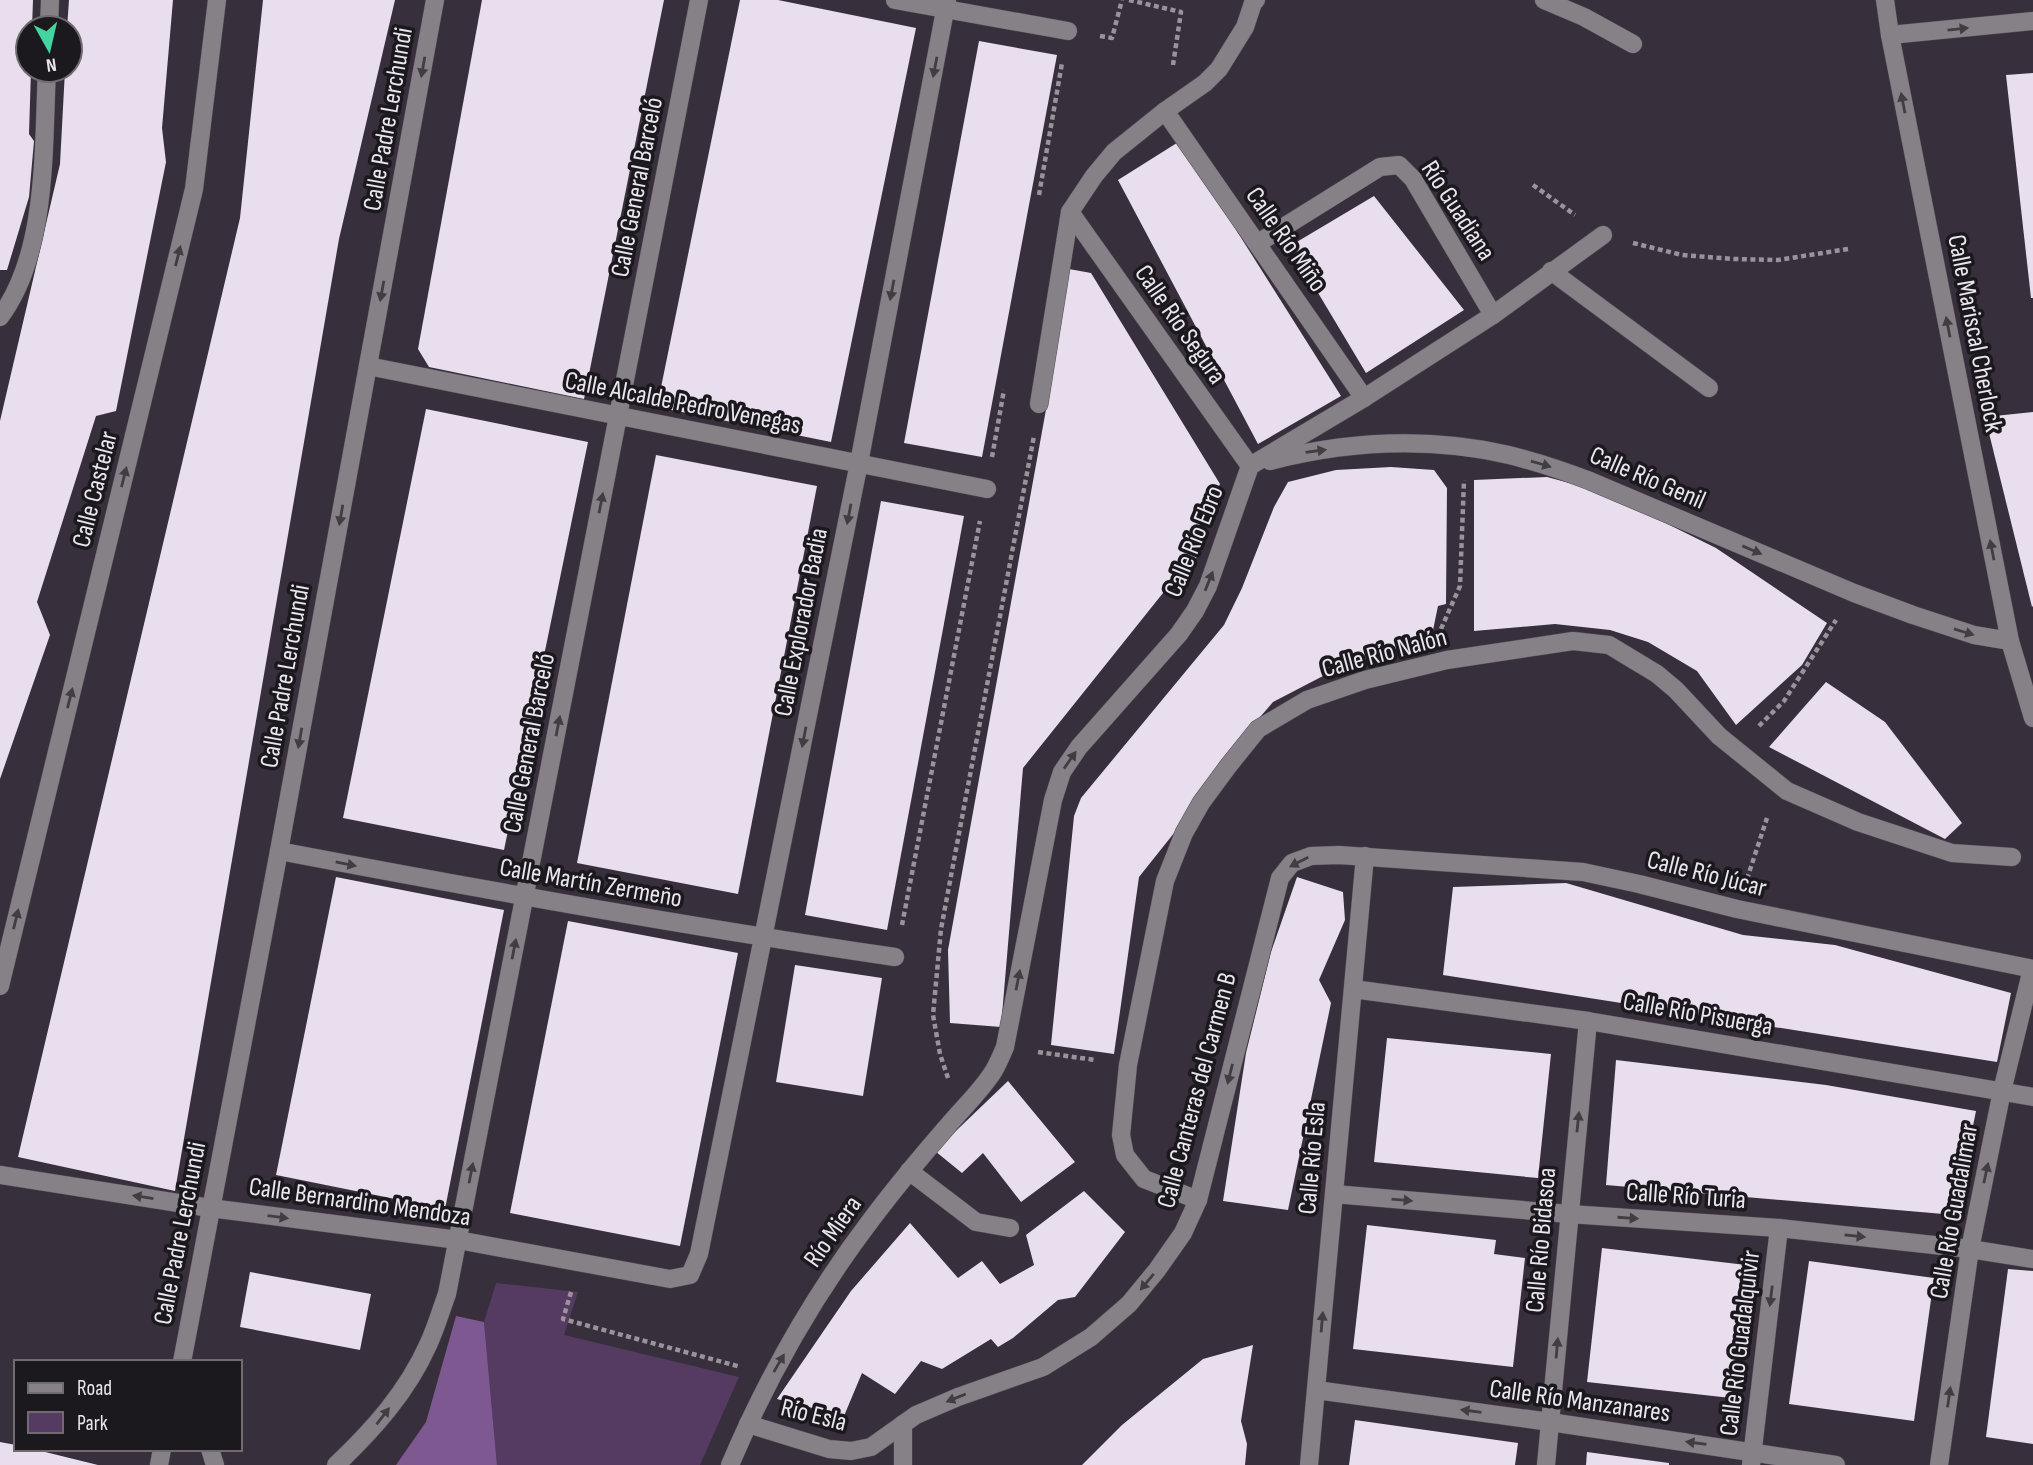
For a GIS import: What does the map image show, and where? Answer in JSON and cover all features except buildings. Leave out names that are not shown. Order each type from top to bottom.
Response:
[{"type":"street","name":"Calle Castelar","points":[[0,986],[194,189],[217,0]]},
{"type":"street","name":"Calle Padre Lerchundi","points":[[182,1360],[279,851],[435,0]]},
{"type":"street","name":"Calle General Barceló","points":[[337,1465],[368,1435],[402,1392],[428,1345],[447,1293],[699,0]]},
{"type":"street","points":[[895,0],[946,5],[1068,31]]},
{"type":"street","points":[[1040,404],[1070,212],[1114,152],[1205,83],[1219,69],[1245,27],[1256,0]]},
{"type":"street","points":[[1544,0],[1584,17],[1633,44]]},
{"type":"street","name":"Calle Mariscal Cherlock","points":[[1885,0],[2010,641],[2033,719]]},
{"type":"street","name":"Calle Explorador Badia","points":[[699,1254],[859,463],[946,5]]},
{"type":"street","points":[[1890,35],[2033,21]]},
{"type":"street","points":[[0,317],[23,274],[40,207],[46,84]]},
{"type":"street","name":"Calle Río Miño","points":[[1166,111],[1364,398]]},
{"type":"street","name":"Río Guadiana","points":[[1258,243],[1380,167],[1399,165],[1413,179],[1493,315]]},
{"type":"street","name":"Calle Río Segura","points":[[1070,212],[1250,466]]},
{"type":"street","name":"Calle Río Ebro","points":[[1006,1047],[1053,800],[1062,772],[1079,747],[1179,634],[1195,611],[1208,586],[1250,466],[1364,398],[1493,315],[1603,235]]},
{"type":"street","points":[[1551,271],[1710,388]]},
{"type":"street","name":"Calle Alcalde Pedro Venegas","points":[[368,366],[987,489]]},
{"type":"street","name":"Calle Río Genil","points":[[1250,466],[1303,453],[1357,445],[1411,443],[1507,455],[1590,481],[1865,598],[1974,635],[2010,641]]},
{"type":"street","name":"Calle Río Nalón","points":[[1198,1200],[1144,1179],[1125,1155],[1121,1135],[1128,1065],[1166,881],[1184,833],[1201,803],[1258,729],[1307,700],[1365,680],[1447,660],[1573,641],[1609,645],[1657,674],[1676,690],[1719,736],[1787,791],[1858,822],[1952,853],[2012,857]]},
{"type":"street","name":"Calle Martín Zermeño","points":[[279,851],[524,897],[764,938],[895,957]]},
{"type":"street","name":"Calle Canteras del Carmen B","points":[[903,1424],[916,1415],[958,1397],[1043,1367],[1091,1337],[1129,1304],[1157,1270],[1184,1233],[1198,1200],[1280,878],[1292,863],[1311,856],[1365,856]]},
{"type":"street","name":"Calle Río Júcar","points":[[1365,856],[1583,872],[1737,909],[2033,969]]},
{"type":"street","name":"Calle Río Esla","points":[[1309,1465],[1365,856]]},
{"type":"street","name":"Calle Río Guadalimar","points":[[1939,1465],[1970,1249],[2003,1091],[2033,969]]},
{"type":"street","name":"Calle Río Pisuerga","points":[[1353,989],[1588,1021],[2033,1097]]},
{"type":"street","name":"Calle Río Bidasoa","points":[[1546,1465],[1588,1021]]},
{"type":"street","name":"Río Miera","points":[[730,1465],[772,1375],[835,1269],[909,1171],[991,1075],[1006,1047]]},
{"type":"street","points":[[909,1171],[976,1222],[1010,1228]]},
{"type":"street","name":"Calle Bernardino Mendoza","points":[[0,1175],[210,1208],[458,1240],[670,1279],[690,1275],[699,1254]]},
{"type":"street","name":"Calle Río Turia","points":[[1334,1194],[1779,1228],[1970,1249],[2033,1259]]},
{"type":"street","name":"Calle Río Guadalquivir","points":[[1752,1458],[1779,1228]]},
{"type":"street","name":"Calle Río Manzanares","points":[[1316,1390],[1550,1422],[1752,1458],[1836,1465]]},
{"type":"street","name":"Río Esla","points":[[748,1424],[829,1449],[851,1451],[871,1447],[903,1424]]},
{"type":"street","points":[[903,1424],[903,1465]]},
{"type":"path","points":[[1129,0],[1181,12],[1166,111]]},
{"type":"path","points":[[1534,185],[1603,235],[1682,255],[1778,260],[1848,249]]},
{"type":"path","points":[[960,1111],[940,1054],[933,1015],[941,929],[1040,404]]},
{"type":"path","points":[[1439,633],[1460,586],[1465,448]]},
{"type":"path","points":[[1006,1047],[1128,1065]]},
{"type":"path","points":[[580,1264],[563,1319],[772,1375]]},
{"type":"green space","points":[[496,1283],[578,1292],[564,1335],[739,1377],[700,1465],[497,1465],[484,1322]]},
{"type":"shaded area","points":[[456,1316],[484,1322],[497,1465],[396,1465],[426,1422]]}]
